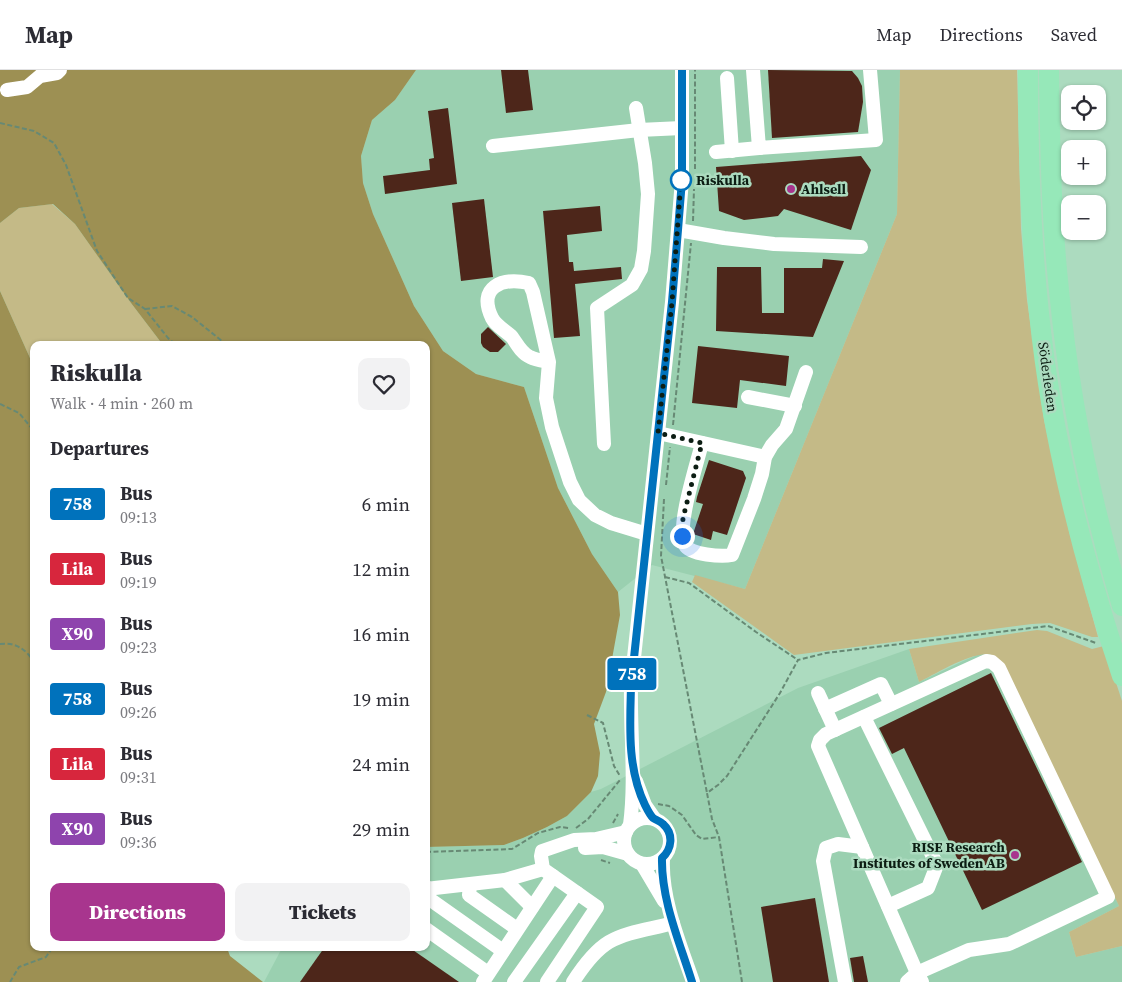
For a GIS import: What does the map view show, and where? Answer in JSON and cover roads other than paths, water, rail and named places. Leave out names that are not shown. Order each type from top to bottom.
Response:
[{"type":"highway","name":"Söderleden","points":[[1028,70],[1028,140],[1033,256],[1053,410],[1060,450],[1090,574],[1122,676]]},
{"type":"highway","name":"Söderleden","points":[[1049,70],[1055,243],[1069,376],[1081,446],[1122,606]]},
{"type":"street","points":[[7,90],[27,87],[40,76],[57,73],[60,70]]},
{"type":"street","points":[[547,982],[597,907],[548,872],[541,856],[542,851],[574,840],[596,838],[628,828],[638,819],[654,818],[667,828],[670,839],[669,850],[653,864],[642,864],[628,854],[624,841],[628,828],[634,776],[630,722],[631,686],[672,302],[682,180],[682,70]]},
{"type":"street","points":[[753,70],[760,148]]},
{"type":"street","points":[[716,152],[876,140],[870,70]]},
{"type":"street","points":[[727,78],[732,151]]},
{"type":"street","points":[[604,444],[597,308],[632,285],[641,269],[647,226],[648,194],[636,108]]},
{"type":"street","points":[[493,146],[639,130],[682,128]]},
{"type":"street","points":[[678,230],[774,244],[861,247]]},
{"type":"street","points":[[550,362],[530,357],[493,320],[488,307],[488,294],[493,286],[508,280],[529,283],[533,292],[550,362],[546,398],[552,427],[570,482],[579,500],[595,515],[611,523],[647,534]]},
{"type":"street","points":[[702,443],[683,518],[682,536],[688,549],[717,556],[732,555],[754,500],[765,457],[772,445],[786,429],[806,372]]},
{"type":"street","points":[[748,397],[795,406]]},
{"type":"street","points":[[658,433],[765,457]]},
{"type":"street","points":[[986,661],[992,662],[999,668],[1108,897],[1009,944],[970,950],[915,979],[888,906],[818,746],[820,740],[826,734],[864,717],[986,661]]},
{"type":"street","points":[[825,709],[881,684],[891,704]]},
{"type":"street","points":[[818,693],[835,730]]},
{"type":"street","points":[[864,717],[937,865],[928,888],[888,906]]},
{"type":"street","points":[[634,776],[645,805],[654,818]]},
{"type":"street","points":[[845,982],[823,861],[826,848],[838,844],[862,847]]},
{"type":"street","points":[[559,846],[573,848],[604,847],[628,854]]},
{"type":"street","points":[[662,858],[664,882],[672,920]]},
{"type":"street","points":[[642,864],[659,890],[672,920],[692,982]]},
{"type":"street","points":[[430,888],[470,885],[548,872]]},
{"type":"street","points":[[430,932],[486,978],[532,907],[548,872]]},
{"type":"street","points":[[505,880],[532,907]]},
{"type":"street","points":[[470,885],[469,895],[517,929]]},
{"type":"street","points":[[514,982],[577,893]]},
{"type":"street","points":[[430,899],[503,951]]},
{"type":"street","points":[[573,982],[599,950],[610,942],[672,920]]},
{"type":"place","name":"Riskulla","points":[[681,180]]},
{"type":"place","name":"Ahlsell","points":[[791,189]]},
{"type":"place","name":"RISE Research Institutes of Sweden AB","points":[[1015,855]]}]
